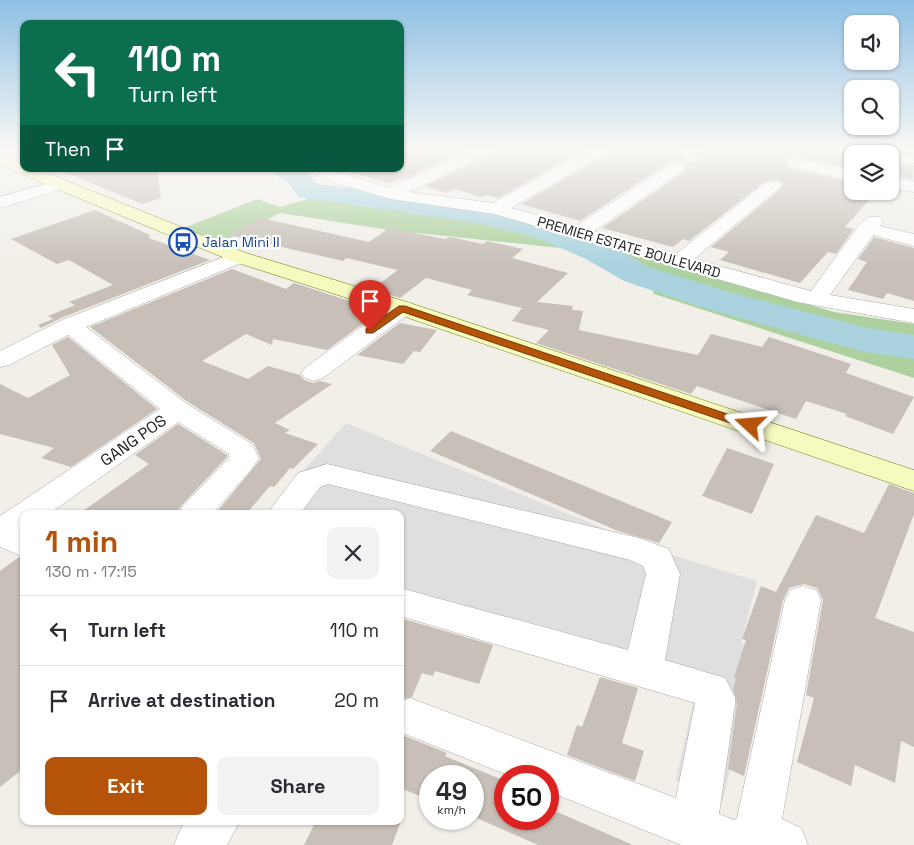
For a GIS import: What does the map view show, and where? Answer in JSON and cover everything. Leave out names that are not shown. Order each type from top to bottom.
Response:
[{"type":"main road","points":[[66,187],[239,257],[402,308],[914,481]]},
{"type":"street","points":[[0,201],[45,187]]},
{"type":"street","name":"PREMIER ESTATE BOULEVARD","points":[[372,187],[391,194],[496,209],[816,299],[914,316]]},
{"type":"street","points":[[391,194],[405,187]]},
{"type":"street","points":[[496,209],[534,187]]},
{"type":"street","points":[[580,232],[644,187]]},
{"type":"street","points":[[679,262],[771,187]]},
{"type":"street","points":[[816,299],[871,224],[914,240]]},
{"type":"street","points":[[0,360],[70,325],[239,257]]},
{"type":"street","points":[[314,372],[402,308]]},
{"type":"street","name":"GANG POS","points":[[33,510],[177,410],[70,325]]},
{"type":"street","points":[[177,410],[242,450],[244,454],[241,463],[198,510]]},
{"type":"street","points":[[286,510],[309,480],[327,474],[639,550],[657,558],[663,574],[643,671]]},
{"type":"street","points":[[20,519],[0,533],[20,543]]},
{"type":"street","points":[[410,717],[694,827],[760,840],[803,600]]},
{"type":"street","points":[[404,603],[711,690],[715,697],[694,827]]},
{"type":"street","points":[[198,845],[213,825]]},
{"type":"shaded area","points":[[346,423],[659,551],[757,581],[741,643],[760,652],[722,803],[676,780],[694,698],[404,617],[404,510],[269,510]]},
{"type":"green space","points":[[351,187],[391,198],[516,216],[834,312],[914,324],[914,378],[654,294],[650,281],[570,249],[389,230],[280,213],[220,243],[184,228],[257,199],[280,207]]},
{"type":"building","points":[[102,187],[160,187],[161,198],[142,204]]},
{"type":"building","points":[[429,187],[517,187],[498,198],[487,195],[481,197],[455,189],[446,193]]},
{"type":"building","points":[[550,187],[631,187],[580,221],[521,204]]},
{"type":"building","points":[[661,187],[758,187],[689,241],[683,239],[673,247],[602,228]]},
{"type":"building","points":[[781,187],[844,187],[844,200],[869,200],[845,227],[854,229],[836,254],[828,252],[800,283],[720,260],[729,252],[711,247]]},
{"type":"building","points":[[95,210],[150,235],[149,238],[210,260],[61,318],[41,328],[38,325],[53,319],[48,316],[75,305],[69,302],[113,285],[69,260],[57,264],[11,239]]},
{"type":"building","points":[[261,218],[369,242],[389,228],[445,239],[450,237],[483,244],[487,241],[523,249],[512,258],[568,273],[537,302],[573,306],[572,310],[583,311],[579,330],[698,355],[711,334],[762,347],[769,337],[851,364],[846,373],[914,397],[893,434],[845,416],[847,414],[806,401],[796,419],[697,386],[691,394],[536,343],[549,330],[512,321],[522,308],[467,295],[472,290],[426,278],[400,298],[372,289],[398,270],[346,258],[343,261],[229,235]]},
{"type":"building","points":[[874,237],[914,248],[914,301],[887,293],[883,299],[848,290],[867,262],[858,259]]},
{"type":"building","points":[[232,269],[286,289],[294,283],[380,311],[327,350],[273,339],[272,345],[246,334],[202,361],[248,379],[268,366],[300,375],[304,380],[313,383],[320,381],[332,384],[275,423],[290,430],[285,433],[318,444],[293,469],[290,468],[274,487],[270,486],[249,510],[218,510],[261,459],[254,443],[188,402],[90,327]]},
{"type":"building","points":[[400,323],[437,330],[420,352],[414,351],[403,364],[357,355]]},
{"type":"building","points":[[68,337],[157,409],[71,467],[41,458],[54,448],[0,434],[0,384],[28,398],[70,375],[52,345]]},
{"type":"building","points":[[178,424],[227,455],[227,457],[179,510],[85,510],[149,464],[135,455]]},
{"type":"building","points":[[451,431],[672,522],[659,543],[618,531],[430,451]]},
{"type":"building","points":[[727,448],[774,464],[752,514],[702,496]]},
{"type":"building","points":[[889,484],[914,493],[914,514],[875,618],[914,632],[914,747],[901,741],[895,783],[855,765],[851,786],[797,762],[814,698],[806,695],[823,600],[817,588],[804,584],[789,588],[783,600],[744,776],[728,769],[737,704],[733,690],[736,678],[734,677],[746,640],[742,639],[761,586],[776,592],[816,515],[864,533]]},
{"type":"building","points":[[20,557],[20,771],[0,787],[0,571]]},
{"type":"building","points":[[404,619],[493,645],[479,684],[435,671],[433,676],[422,673],[412,697],[404,699]]},
{"type":"building","points":[[600,677],[638,688],[622,743],[644,751],[635,781],[567,755],[577,725],[582,727]]},
{"type":"building","points":[[404,736],[447,753],[445,756],[467,765],[419,765],[419,796],[404,790]]},
{"type":"building","points":[[484,772],[494,776],[494,826],[484,821]]},
{"type":"building","points":[[559,813],[633,845],[538,845],[504,830],[559,830]]},
{"type":"building","points":[[314,825],[400,825],[392,845],[304,845]]},
{"type":"waterway","points":[[306,187],[309,191],[483,215],[546,230],[598,252],[636,274],[720,301],[865,340],[914,347]]},
{"type":"place","name":"Jalan Mini II","points":[[183,242]]},
{"type":"route","points":[[370,331],[402,308],[750,425]]}]
